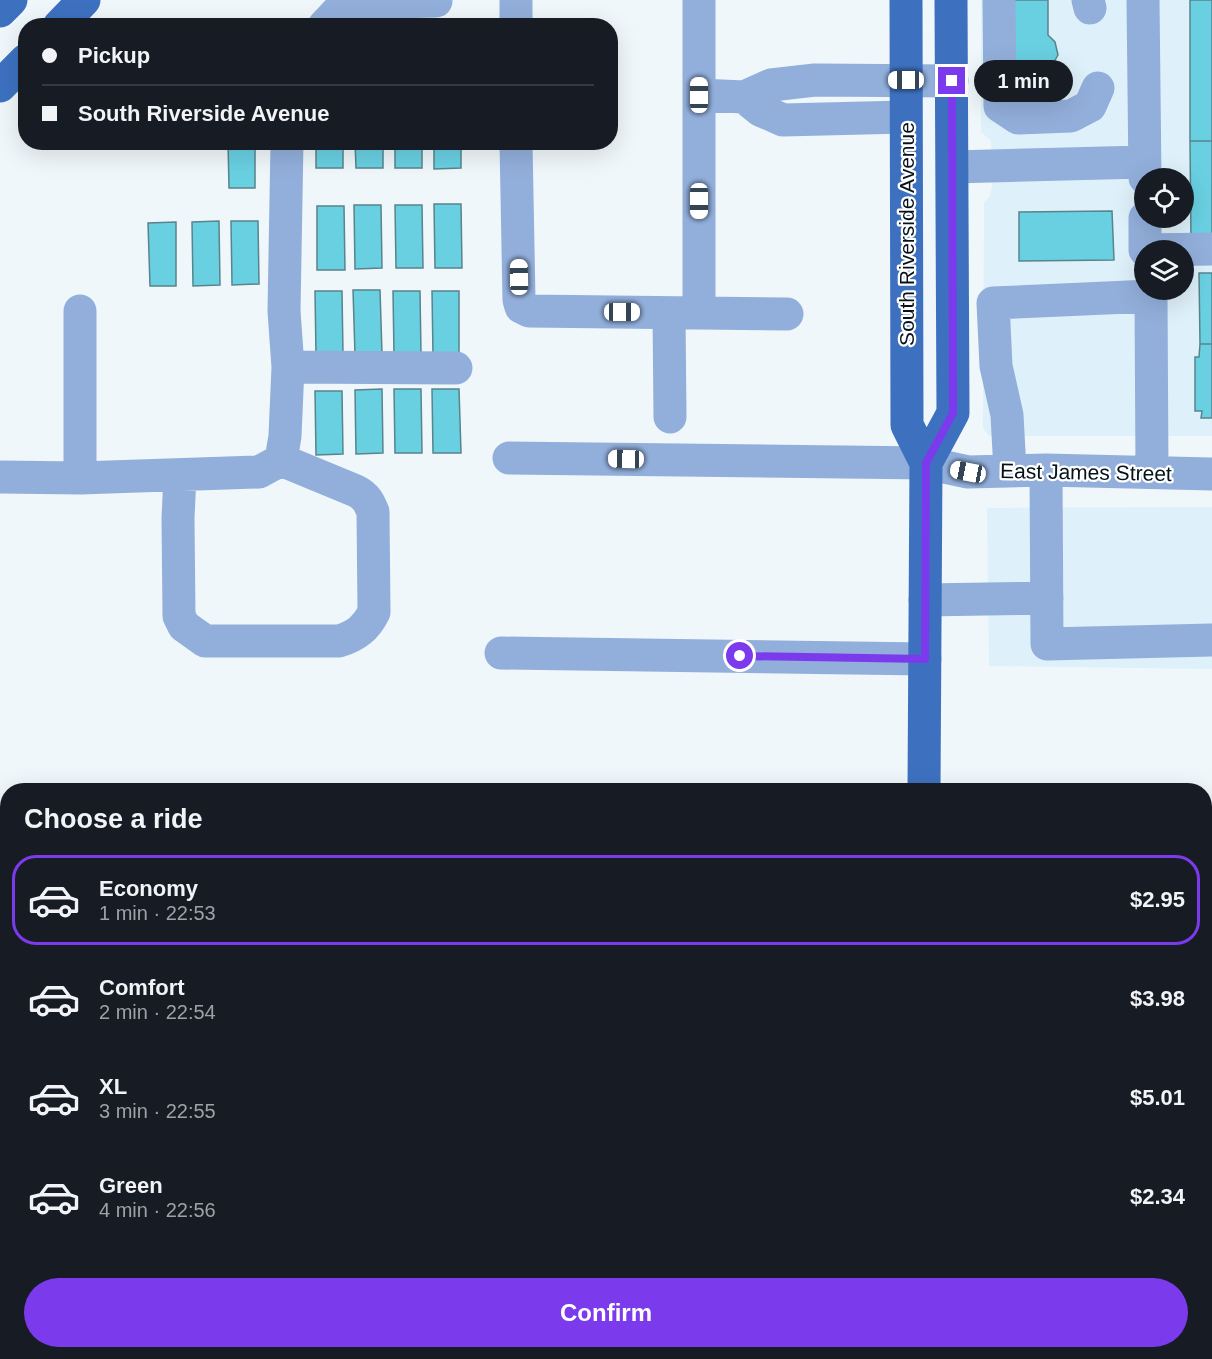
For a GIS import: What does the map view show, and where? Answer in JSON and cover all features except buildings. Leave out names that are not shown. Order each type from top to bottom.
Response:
[{"type":"main road","points":[[0,11],[11,0]]},
{"type":"main road","points":[[67,18],[84,0]]},
{"type":"main road","name":"South Riverside Avenue","points":[[906,0],[907,424],[926,463],[924,783]]},
{"type":"main road","name":"South Riverside Avenue","points":[[926,463],[953,413],[951,0]]},
{"type":"main road","points":[[0,86],[18,68]]},
{"type":"street","points":[[516,0],[516,18]]},
{"type":"street","points":[[670,417],[684,313],[699,95],[699,0]]},
{"type":"street","points":[[999,0],[1000,106],[1018,118],[1071,116],[1090,106],[1098,88]]},
{"type":"street","points":[[1143,0],[1144,168]]},
{"type":"street","points":[[332,18],[339,11],[354,3],[436,1]]},
{"type":"street","points":[[699,95],[744,97],[771,85],[815,80],[952,81]]},
{"type":"street","points":[[744,97],[760,110],[783,120],[905,117]]},
{"type":"street","points":[[281,460],[285,436],[288,367],[284,311],[287,150]]},
{"type":"street","points":[[516,150],[521,307],[529,311],[787,314]]},
{"type":"street","points":[[953,167],[1134,170]]},
{"type":"street","points":[[1145,228],[1145,250],[1212,249]]},
{"type":"street","points":[[1010,471],[1007,415],[996,366],[993,303],[1151,296],[1152,472]]},
{"type":"street","points":[[80,311],[80,478]]},
{"type":"street","points":[[288,367],[456,368]]},
{"type":"street","name":"East James Street","points":[[509,458],[926,463],[968,472],[1046,470],[1212,474]]},
{"type":"street","points":[[0,477],[80,478],[260,472],[281,460]]},
{"type":"street","points":[[180,475],[179,616],[184,626],[205,641],[351,638],[368,623],[374,612],[373,512],[369,502],[356,491],[281,460]]},
{"type":"street","points":[[1046,470],[1047,644],[1212,640]]},
{"type":"street","points":[[925,600],[1047,598]]},
{"type":"street","points":[[501,652],[925,659]]},
{"type":"shaded area","points":[[981,0],[1212,0],[1212,436],[989,436],[983,428],[984,203],[990,196],[992,187],[991,141],[981,132]]},
{"type":"shaded area","points":[[1212,507],[1212,669],[989,666],[987,508]]},
{"type":"route","points":[[740,656],[925,659],[926,463],[953,413],[952,81]]}]
